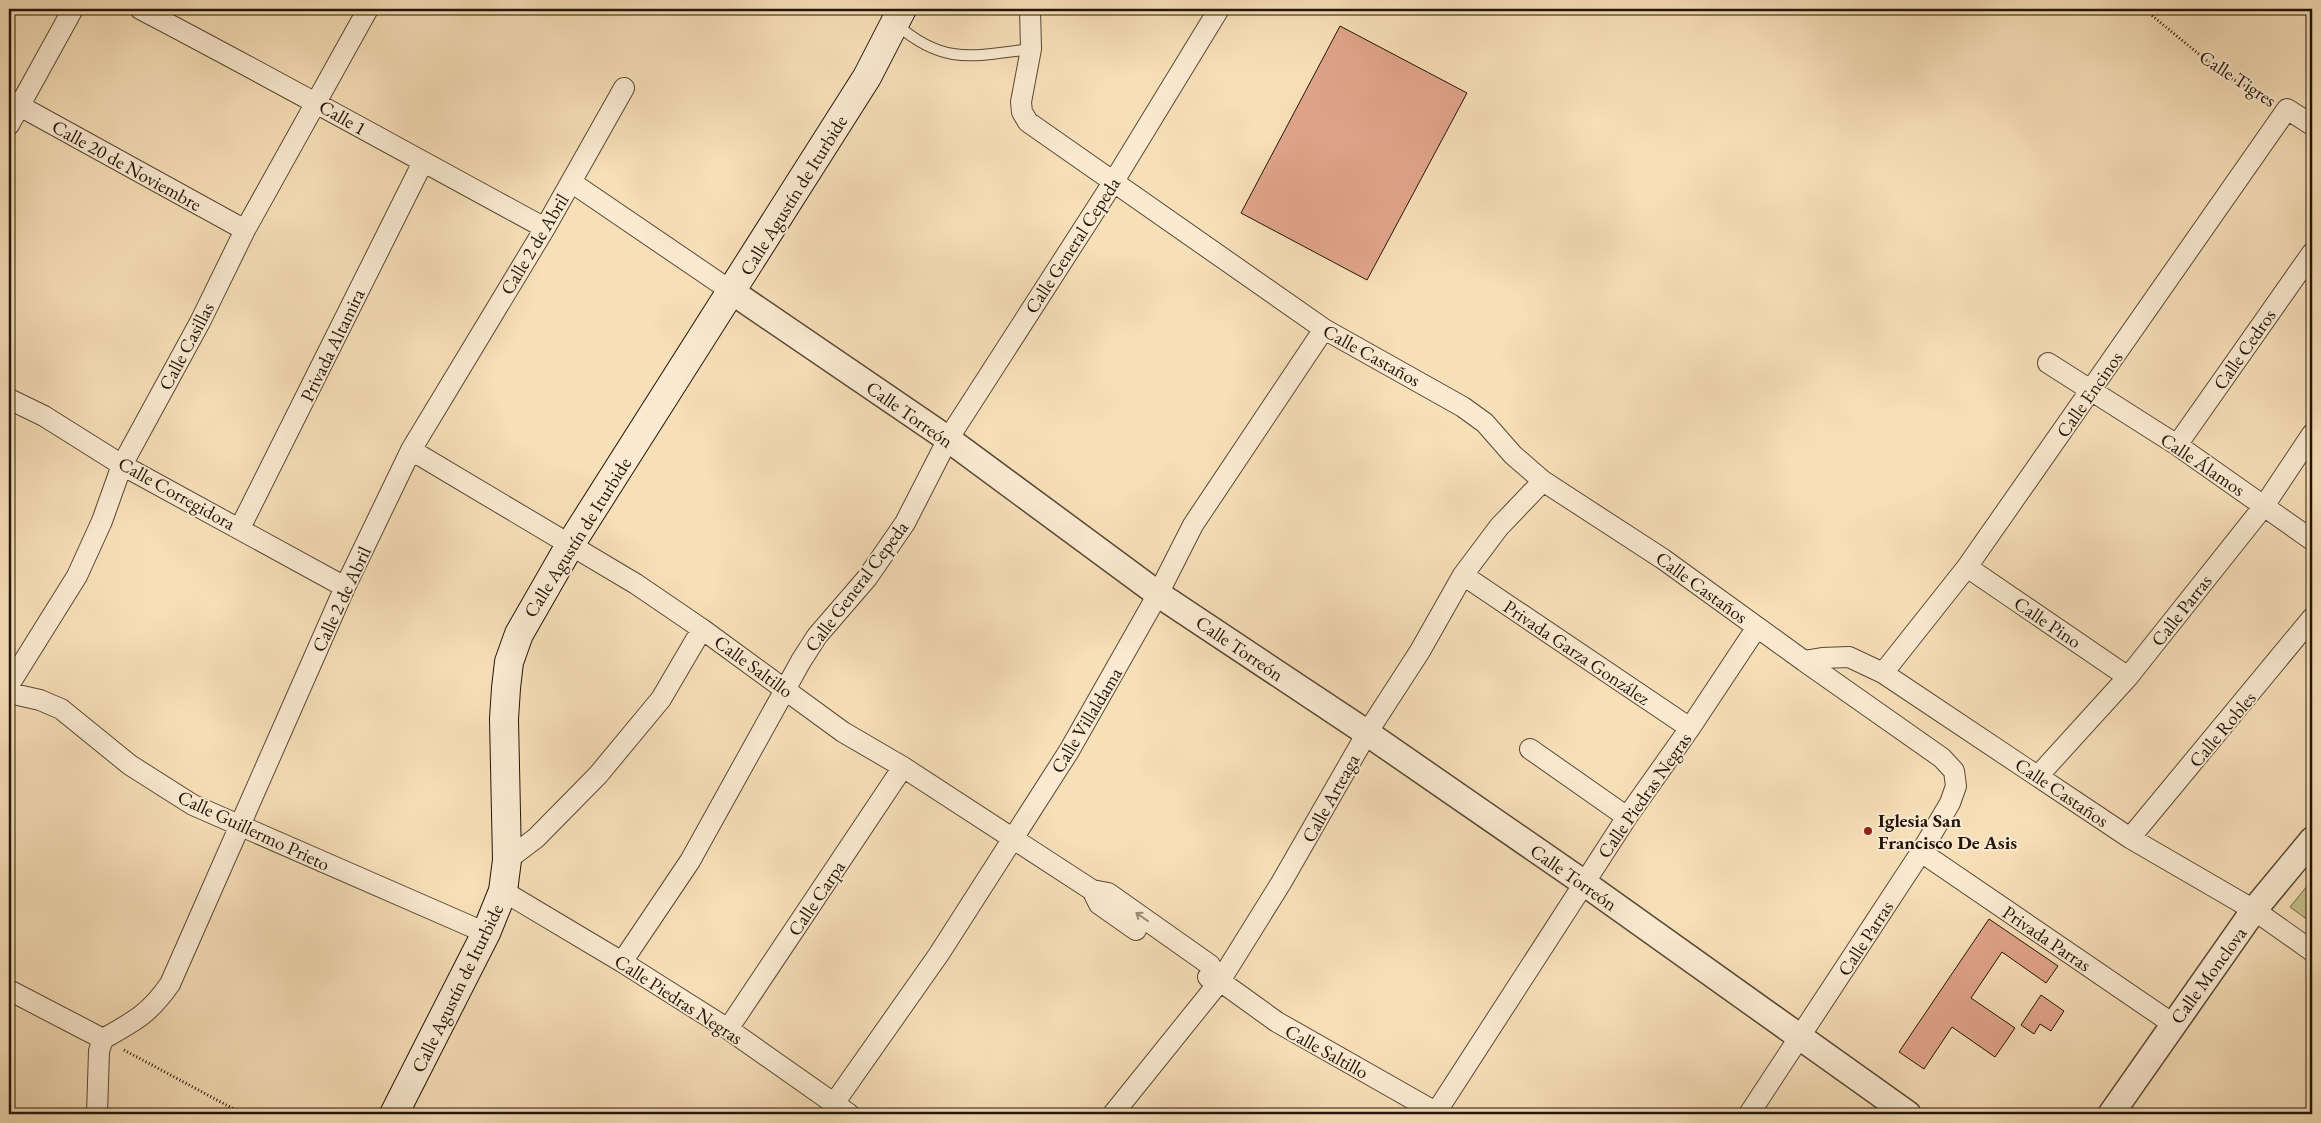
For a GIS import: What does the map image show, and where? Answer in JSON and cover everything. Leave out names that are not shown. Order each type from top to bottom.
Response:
[{"type":"main road","name":"Calle Agustín de Iturbide","points":[[394,1114],[486,933],[503,891],[507,860],[504,719],[509,662],[518,634],[570,545],[867,77],[898,16]]},
{"type":"street","points":[[9,125],[14,103],[73,9]]},
{"type":"street","name":"Calle 1","points":[[140,9],[317,102],[545,228]]},
{"type":"street","name":"Calle Casillas","points":[[9,685],[77,576],[102,521],[122,465],[200,322],[245,230],[368,9]]},
{"type":"street","name":"Calle Castaños","points":[[1030,9],[1031,49],[1021,102],[1022,112],[1028,122],[1324,329],[1463,407],[1484,423],[1513,455],[1543,481],[1656,554],[1942,758]]},
{"type":"street","name":"Calle General Cepeda","points":[[622,962],[690,862],[801,660],[817,636],[867,578],[905,523],[948,440],[1114,181],[1219,9]]},
{"type":"street","name":"Calle 2 de Abril","points":[[103,1038],[137,1020],[155,1005],[170,984],[345,587],[411,450],[545,228],[624,88]]},
{"type":"street","name":"Calle 20 de Noviembre","points":[[14,103],[245,230]]},
{"type":"street","name":"Calle Tigres","points":[[2287,109],[2312,125]]},
{"type":"street","name":"Calle Encinos","points":[[1882,673],[1967,567],[2287,109]]},
{"type":"street","name":"Privada Altamira","points":[[240,528],[423,162]]},
{"type":"street","name":"Calle Torreón","points":[[571,182],[948,440],[1158,594],[1367,733],[1584,883],[1908,1114]]},
{"type":"street","name":"Calle Cedros","points":[[2177,445],[2312,253]]},
{"type":"street","name":"Calle Villaldama","points":[[842,1108],[1012,837],[1069,751],[1158,594],[1193,525],[1324,329]]},
{"type":"street","name":"Calle Álamos","points":[[2048,363],[2177,445],[2312,540]]},
{"type":"street","name":"Calle Corregidora","points":[[9,399],[76,434],[122,465],[345,587]]},
{"type":"street","name":"Calle Parras","points":[[2038,776],[2128,677],[2264,506],[2312,434]]},
{"type":"street","name":"Calle Saltillo","points":[[411,450],[636,584],[702,629],[843,732],[903,767],[1092,890],[1108,893],[1210,965],[1220,980],[1277,1022],[1436,1114]]},
{"type":"street","name":"Calle Arteaga","points":[[1113,1114],[1220,980],[1281,884],[1367,733],[1420,651],[1463,576],[1499,527],[1543,481]]},
{"type":"street","name":"Calle Pino","points":[[1967,567],[2128,677]]},
{"type":"street","name":"Privada Garza González","points":[[1463,576],[1690,728]]},
{"type":"street","name":"Calle Robles","points":[[2130,838],[2312,618]]},
{"type":"street","name":"Calle Piedras Negras","points":[[1436,1114],[1627,817],[1690,728],[1757,626]]},
{"type":"street","points":[[507,860],[536,838],[598,775],[661,699],[702,629]]},
{"type":"street","name":"Calle Castaños","points":[[1804,661],[1850,657],[1882,673],[2130,838],[2254,910],[2312,951]]},
{"type":"street","name":"Calle Guillermo Prieto","points":[[9,693],[40,700],[61,709],[138,770],[193,805],[486,933]]},
{"type":"street","points":[[1530,749],[1627,817]]},
{"type":"street","name":"Calle Parras","points":[[1749,1114],[1921,852],[1950,803],[1956,786],[1954,771],[1942,758]]},
{"type":"street","name":"Calle Carpa","points":[[728,1029],[903,767]]},
{"type":"street","name":"Calle Monclova","points":[[2111,1114],[2254,910],[2312,840]]},
{"type":"street","name":"Privada Parras","points":[[1921,852],[2173,1024]]},
{"type":"street","name":"Calle Piedras Negras","points":[[503,891],[622,962],[728,1029],[842,1108]]},
{"type":"street","points":[[9,990],[103,1038],[99,1051],[98,1114]]},
{"type":"lane","points":[[898,16],[910,36],[932,49],[949,55],[975,56],[1031,49]]},
{"type":"path","name":"Calle Tigres","points":[[2144,9],[2223,74],[2287,109]]},
{"type":"path","points":[[103,1038],[243,1114]]},
{"type":"shaded area","points":[[2312,880],[2312,923],[2290,907]]},
{"type":"building","points":[[1340,26],[1467,93],[1367,280],[1241,213]]},
{"type":"building","points":[[1989,919],[2058,966],[2046,983],[2002,952],[1971,998],[2015,1028],[1995,1057],[1952,1027],[1924,1069],[1899,1052]]},
{"type":"building","points":[[2041,995],[2064,1011],[2051,1031],[2040,1024],[2034,1034],[2021,1025]]},
{"type":"place","name":"Iglesia San Francisco De Asis","points":[[1868,831]]}]
